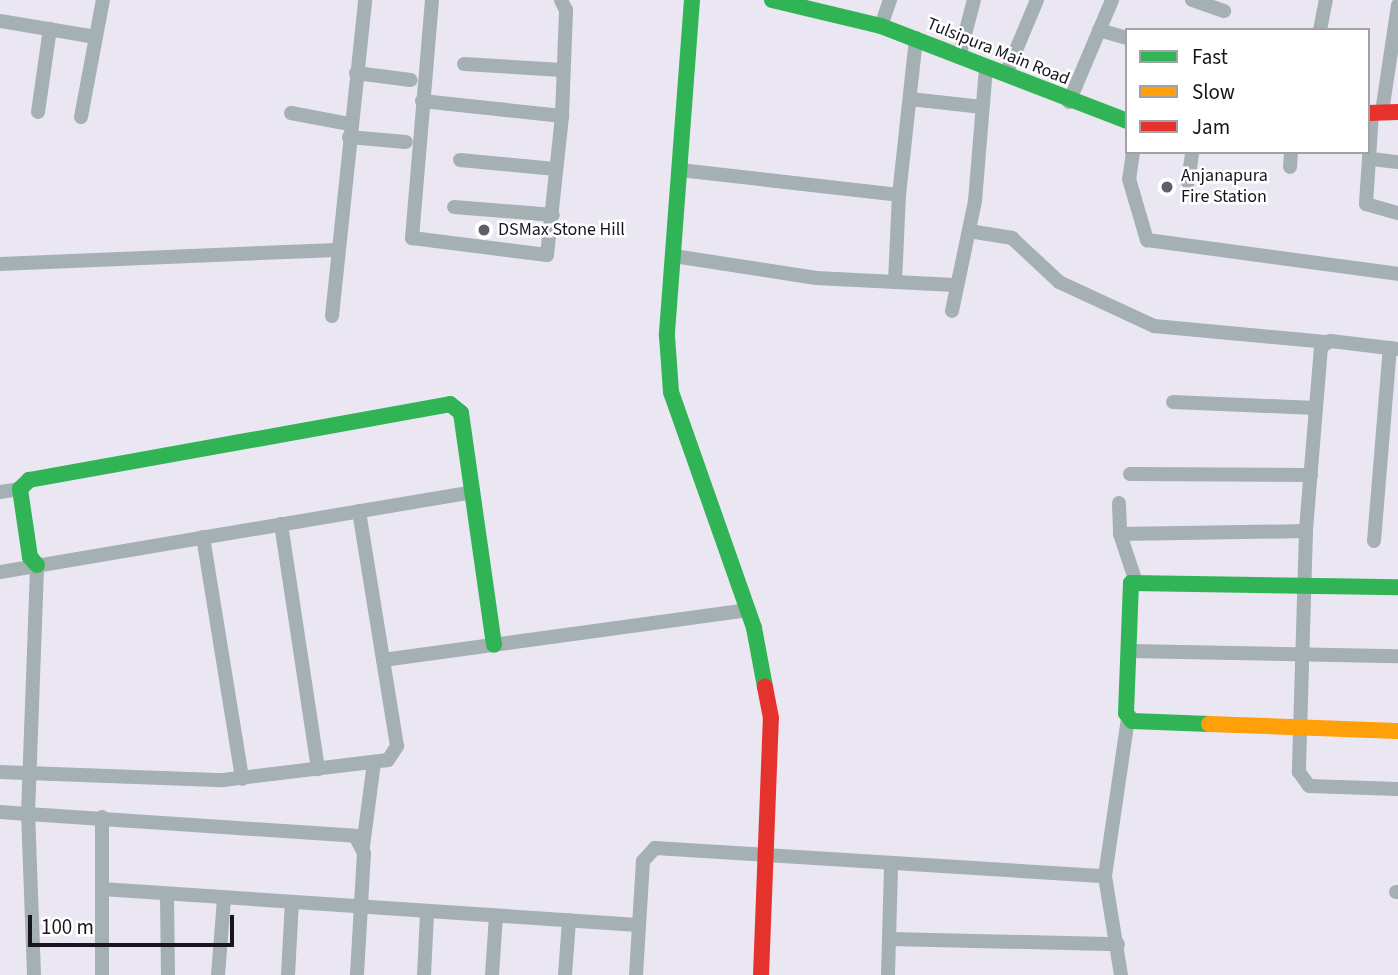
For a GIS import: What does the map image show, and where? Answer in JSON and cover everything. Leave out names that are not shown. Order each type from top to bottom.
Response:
[{"type":"street","points":[[81,117],[103,0]]},
{"type":"street","points":[[332,316],[349,130],[365,0]]},
{"type":"street","points":[[432,0],[422,101],[415,241],[547,255],[562,116],[566,10],[561,0]]},
{"type":"street","points":[[692,0],[674,256],[670,392],[747,610],[771,718],[768,854],[761,975]]},
{"type":"street","name":"Tulsipura Main Road","points":[[772,0],[881,26],[1006,74],[1069,102],[1125,120]]},
{"type":"street","points":[[881,26],[890,0]]},
{"type":"street","points":[[959,57],[974,0]]},
{"type":"street","points":[[1006,74],[1037,0]]},
{"type":"street","points":[[1069,102],[1112,0]]},
{"type":"street","points":[[1192,0],[1224,11]]},
{"type":"street","points":[[1320,28],[1326,0]]},
{"type":"street","points":[[1398,5],[1372,159],[1367,207],[1398,213]]},
{"type":"street","points":[[0,21],[96,37]]},
{"type":"street","points":[[38,112],[50,29]]},
{"type":"street","points":[[1099,30],[1125,37]]},
{"type":"street","points":[[895,282],[899,195],[916,38]]},
{"type":"street","points":[[464,64],[563,70]]},
{"type":"street","points":[[952,311],[955,285],[969,231],[986,66]]},
{"type":"street","points":[[356,73],[411,80]]},
{"type":"street","points":[[910,99],[983,107]]},
{"type":"street","points":[[422,101],[562,116]]},
{"type":"street","points":[[291,113],[349,130],[406,142]]},
{"type":"street","points":[[1133,154],[1129,179],[1147,240],[1398,274]]},
{"type":"street","points":[[1188,183],[1192,154]]},
{"type":"street","points":[[1372,159],[1398,162]]},
{"type":"street","points":[[460,160],[556,169]]},
{"type":"street","points":[[680,170],[899,195]]},
{"type":"street","points":[[454,207],[552,215]]},
{"type":"street","points":[[969,231],[1012,238],[1059,282],[1154,326],[1394,349],[1374,541]]},
{"type":"street","points":[[0,264],[337,250]]},
{"type":"street","points":[[674,256],[816,278],[955,285]]},
{"type":"street","points":[[1325,342],[1316,408],[1306,531],[1299,772],[1308,786],[1398,789]]},
{"type":"street","points":[[1173,402],[1316,408]]},
{"type":"street","points":[[0,492],[20,489],[29,480],[450,404],[461,413],[468,493],[494,645]]},
{"type":"street","points":[[1130,474],[1311,475]]},
{"type":"street","points":[[20,489],[30,558],[37,565],[28,814],[34,975]]},
{"type":"street","points":[[0,572],[468,493]]},
{"type":"street","points":[[1119,503],[1120,534],[1136,582]]},
{"type":"street","points":[[0,772],[242,779],[388,760],[397,746],[359,511]]},
{"type":"street","points":[[281,524],[318,769]]},
{"type":"street","points":[[1120,534],[1306,531]]},
{"type":"street","points":[[203,537],[242,779]]},
{"type":"street","points":[[1121,975],[1105,876],[1128,718],[1130,651],[1127,589],[1136,582],[1398,587]]},
{"type":"street","points":[[383,660],[747,610]]},
{"type":"street","points":[[1130,651],[1398,656]]},
{"type":"street","points":[[1128,718],[1398,731]]},
{"type":"street","points":[[357,975],[363,846],[374,762]]},
{"type":"street","points":[[0,812],[355,836],[363,846]]},
{"type":"street","points":[[102,817],[103,975]]},
{"type":"street","points":[[636,975],[643,861],[655,848],[768,854],[891,867],[1105,876]]},
{"type":"street","points":[[888,975],[891,867]]},
{"type":"street","points":[[102,889],[427,913],[638,925]]},
{"type":"street","points":[[167,894],[168,975]]},
{"type":"street","points":[[218,975],[223,898]]},
{"type":"street","points":[[288,975],[292,902]]},
{"type":"street","points":[[424,975],[427,913]]},
{"type":"street","points":[[492,975],[496,916]]},
{"type":"street","points":[[565,975],[569,920]]},
{"type":"street","points":[[890,939],[1118,944]]},
{"type":"traffic: fast","points":[[692,0],[667,336],[671,392],[754,628],[765,687]]},
{"type":"traffic: fast","points":[[772,0],[881,26],[1125,120]]},
{"type":"traffic: fast","points":[[37,565],[30,557],[20,489],[29,480],[450,404],[461,413],[494,645]]},
{"type":"traffic: fast","points":[[1209,724],[1132,721],[1126,713],[1131,583],[1398,587]]},
{"type":"traffic: slow","points":[[1209,724],[1398,731]]},
{"type":"traffic: jam","points":[[1370,113],[1398,112]]},
{"type":"traffic: jam","points":[[761,975],[771,718],[765,687]]},
{"type":"place","name":"Anjanapura Fire Station","points":[[1167,187]]},
{"type":"place","name":"DSMax Stone Hill","points":[[484,230]]}]
